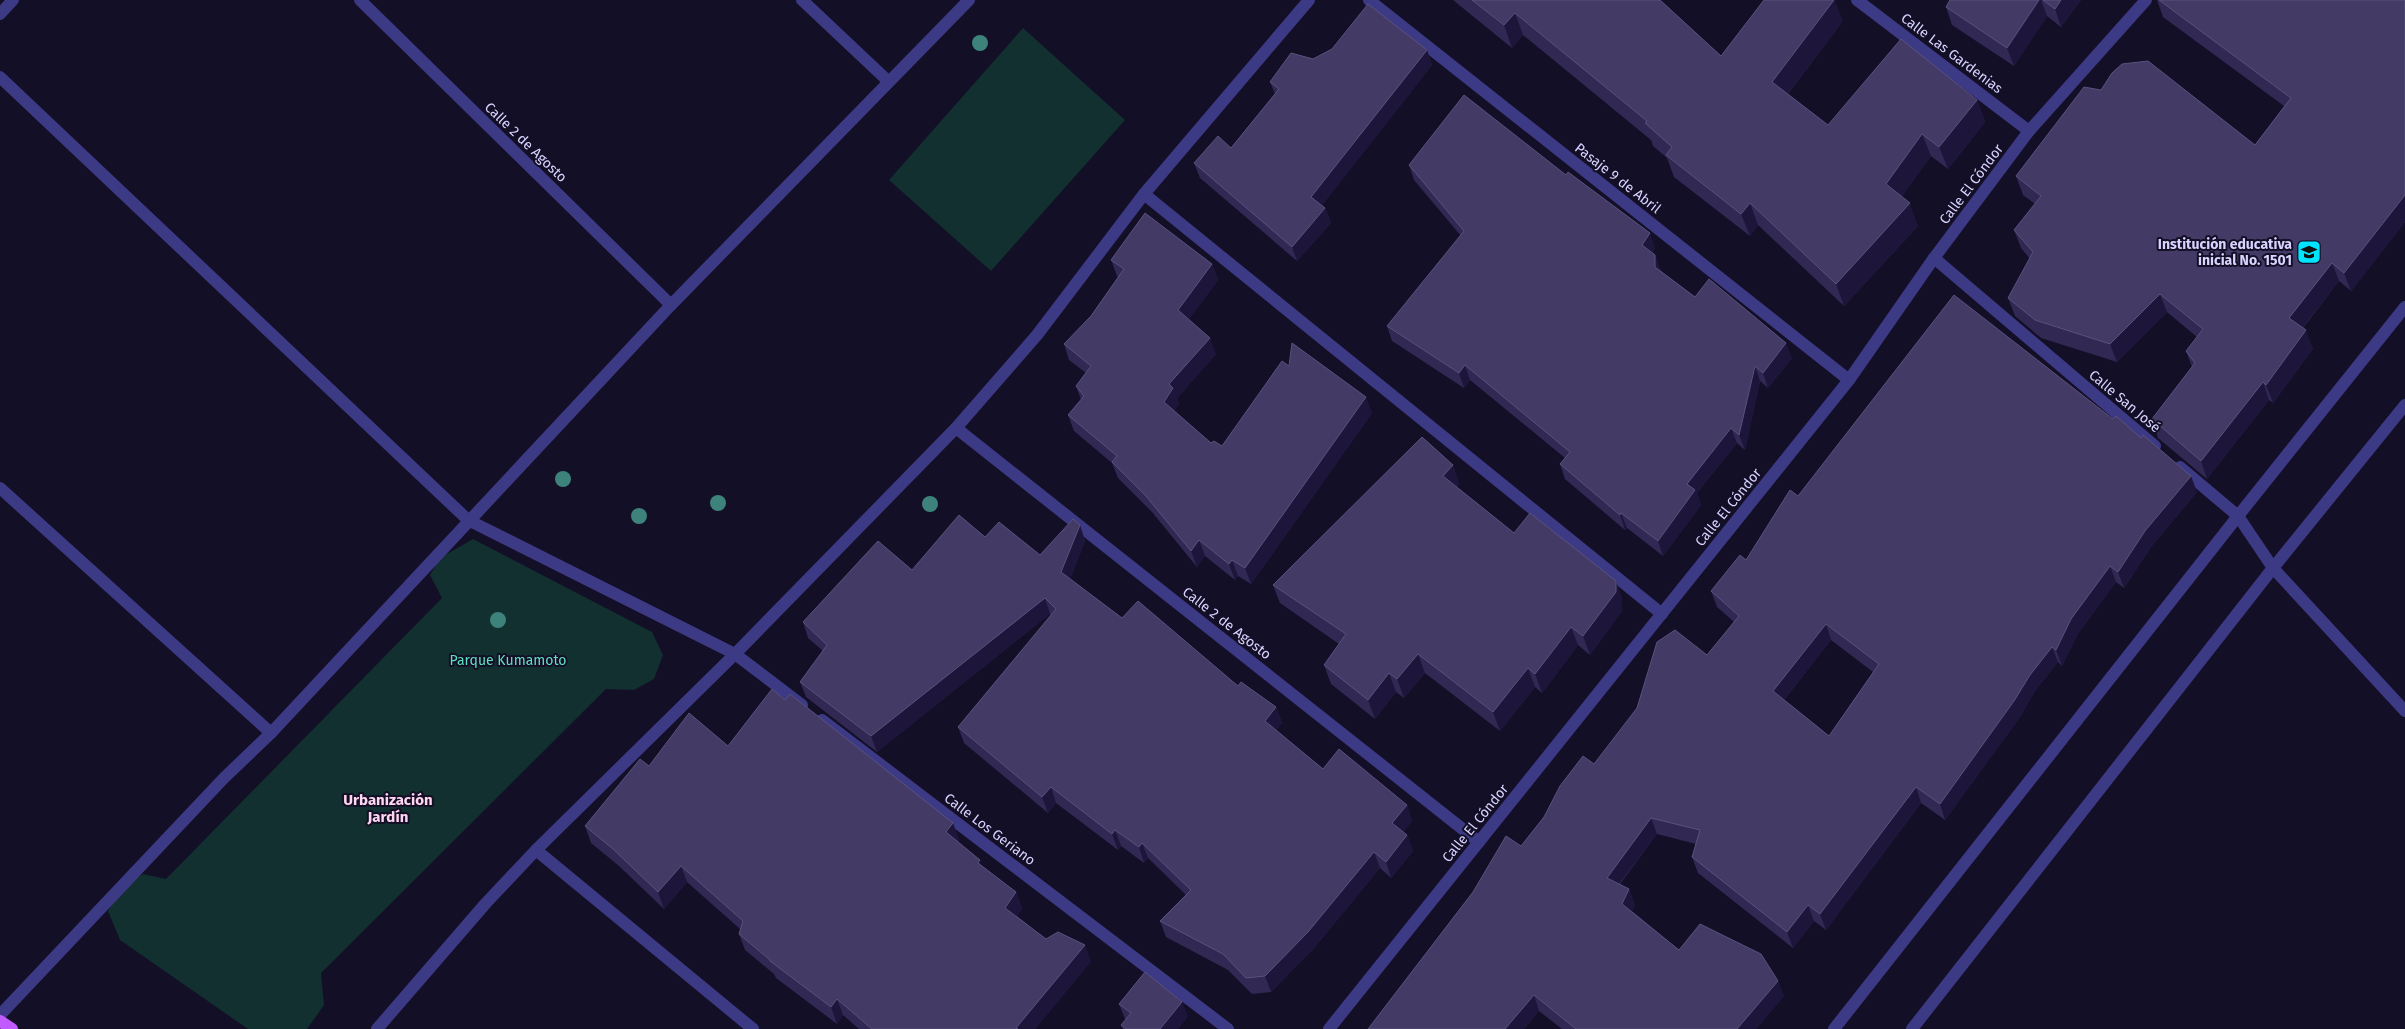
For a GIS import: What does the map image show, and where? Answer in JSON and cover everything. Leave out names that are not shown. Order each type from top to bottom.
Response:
[{"type":"main road","points":[[0,1021],[12,1029]]},
{"type":"street","points":[[0,14],[13,0]]},
{"type":"street","name":"Calle 2 de Agosto","points":[[360,0],[671,305]]},
{"type":"street","points":[[802,0],[888,81]]},
{"type":"street","points":[[0,1015],[217,785],[271,733],[468,520],[671,305],[969,0]]},
{"type":"street","points":[[378,1029],[486,903],[536,850],[735,654],[956,428],[1037,335],[1144,194],[1309,0]]},
{"type":"street","name":"Pasaje 9 de Abril","points":[[1369,0],[1849,380]]},
{"type":"street","name":"Calle Las Gardenias","points":[[1857,0],[2029,131]]},
{"type":"street","name":"Calle El Cóndor","points":[[1329,1029],[1849,380],[1934,258],[2029,131],[2146,0]]},
{"type":"street","name":"Calle Los Geriano","points":[[0,77],[468,520],[735,654],[1228,1029]]},
{"type":"street","points":[[1144,194],[1662,614]]},
{"type":"street","name":"Calle San José","points":[[1934,258],[2238,516],[2273,568],[2405,711]]},
{"type":"street","points":[[1834,1029],[2405,307]]},
{"type":"street","points":[[1912,1029],[2273,568],[2405,405]]},
{"type":"street","name":"Calle 2 de Agosto","points":[[956,428],[1479,842]]},
{"type":"street","points":[[0,488],[271,733]]},
{"type":"street","points":[[536,850],[753,1029]]},
{"type":"green space","points":[[1023,28],[1125,120],[991,271],[889,180]]},
{"type":"green space","name":"Parque Kumamoto","points":[[473,539],[652,632],[663,655],[654,679],[634,690],[606,689],[321,973],[324,1005],[307,1029],[248,1029],[120,940],[108,911],[123,886],[143,874],[166,879],[442,598],[430,575],[440,558]]},
{"type":"building","points":[[1472,0],[1660,0],[1721,56],[1764,0],[1834,0],[1772,82],[1828,125],[1901,39],[1977,100],[1939,147],[1922,134],[1886,184],[1910,203],[1836,284],[1750,203],[1741,214],[1666,155],[1672,147],[1645,123],[1647,121],[1515,13],[1504,25]]},
{"type":"building","points":[[1950,0],[2039,0],[2007,48],[1946,7]]},
{"type":"building","points":[[2043,0],[2061,0],[2055,9]]},
{"type":"building","points":[[2159,0],[2405,0],[2405,195],[2344,273],[2332,263],[2289,318],[2306,330],[2266,385],[2263,382],[2201,461],[2152,419],[2195,363],[2186,351],[2203,329],[2160,294],[2110,344],[2035,320],[2008,298],[2033,252],[2014,230],[2041,196],[2016,176],[2084,87],[2101,90],[2112,73],[2122,64],[2148,61],[2255,145],[2291,98]]},
{"type":"building","points":[[1368,4],[1427,50],[1311,197],[1325,208],[1292,247],[1194,163],[1218,136],[1231,148],[1279,89],[1270,82],[1291,53],[1313,59],[1332,49]]},
{"type":"building","points":[[1464,95],[1566,175],[1568,172],[1650,233],[1642,245],[1655,255],[1655,267],[1695,297],[1709,279],[1786,343],[1763,373],[1755,366],[1739,435],[1731,428],[1687,484],[1695,490],[1658,541],[1621,513],[1620,515],[1560,464],[1570,452],[1465,365],[1459,373],[1387,326],[1464,231],[1409,165]]},
{"type":"building","points":[[1145,213],[1212,264],[1178,310],[1210,338],[1169,384],[1173,388],[1164,402],[1211,443],[1214,441],[1222,446],[1282,361],[1289,366],[1292,343],[1366,397],[1245,568],[1232,560],[1229,564],[1199,540],[1191,551],[1146,496],[1112,462],[1117,456],[1068,415],[1084,396],[1076,386],[1091,366],[1064,344],[1091,316],[1124,269],[1111,260]]},
{"type":"building","points":[[1954,295],[2113,419],[2116,416],[2141,438],[2143,435],[2191,476],[2145,531],[2118,572],[2110,566],[2071,619],[2056,650],[2052,647],[2030,675],[2014,701],[1940,804],[1916,787],[1820,914],[1808,905],[1787,932],[1692,857],[1700,830],[1651,818],[1607,878],[1629,889],[1622,904],[1679,950],[1700,924],[1761,954],[1778,981],[1737,1029],[1576,1029],[1534,995],[1505,1029],[1368,1029],[1473,892],[1506,836],[1521,846],[1544,817],[1560,786],[1583,756],[1594,764],[1637,708],[1657,642],[1675,630],[1707,655],[1739,616],[1711,591],[1740,555],[1746,560],[1790,490],[1798,496]],"holes":[[[1826,624],[1879,664],[1829,736],[1773,691]]]},
{"type":"building","points":[[1422,437],[1453,465],[1443,476],[1514,533],[1530,513],[1616,581],[1616,592],[1583,636],[1571,627],[1535,674],[1528,668],[1493,712],[1418,654],[1397,679],[1389,673],[1368,700],[1324,665],[1346,634],[1273,585]]},
{"type":"building","points":[[959,515],[985,537],[999,522],[1040,555],[1073,519],[1080,525],[1061,572],[1122,618],[1138,601],[1238,686],[1241,682],[1276,707],[1265,721],[1323,769],[1339,749],[1407,805],[1392,823],[1407,835],[1386,862],[1374,852],[1308,932],[1265,976],[1246,978],[1223,954],[1160,921],[1191,890],[1142,843],[1139,847],[1115,830],[1112,834],[1051,787],[1042,797],[958,727],[1056,609],[1045,598],[871,736],[800,682],[827,645],[803,622],[878,541],[912,570]]},
{"type":"building","points":[[772,689],[785,700],[790,694],[953,823],[946,832],[980,860],[978,863],[1016,892],[1005,908],[1046,939],[1058,932],[1085,945],[1016,1028],[1018,1029],[872,1029],[837,999],[831,1007],[770,961],[739,934],[743,921],[681,866],[658,892],[613,849],[585,826],[640,759],[649,766],[689,713],[728,746]]},
{"type":"building","points":[[1145,972],[1182,1002],[1160,1029],[1126,1029],[1121,1025],[1131,1013],[1119,1004]]},
{"type":"place","name":"Institución educativa inicial No. 1501","points":[[2309,252]]},
{"type":"district","name":"Urbanización Jardín","points":[[388,808]]}]
